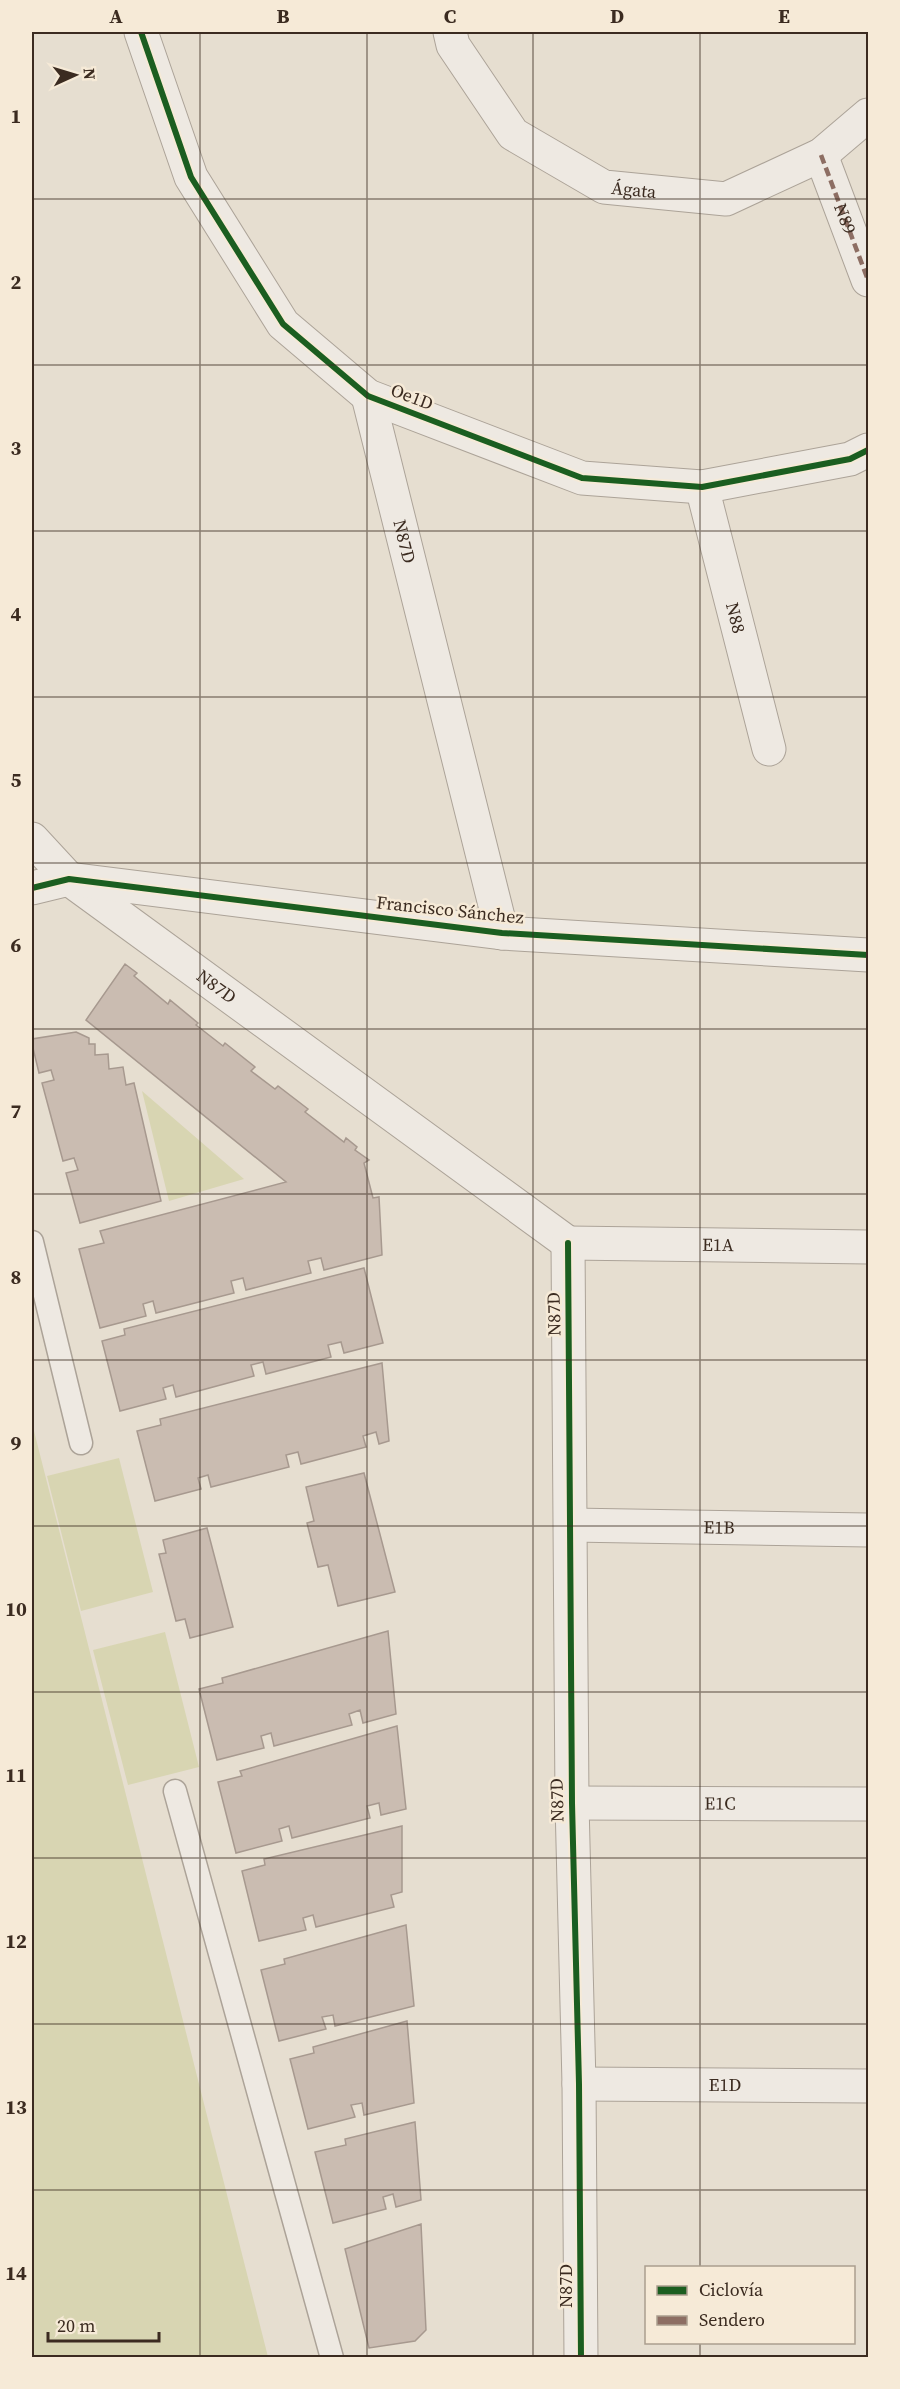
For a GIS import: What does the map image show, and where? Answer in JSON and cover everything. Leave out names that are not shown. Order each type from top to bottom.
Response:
[{"type":"street","name":"Oe1D","points":[[141,32],[191,177],[283,324],[368,396],[582,478],[702,488],[850,459],[868,450]]},
{"type":"street","name":"Ágata","points":[[450,32],[453,45],[513,134],[604,187],[726,199],[821,155],[868,115]]},
{"type":"street","name":"N89","points":[[821,155],[868,280]]},
{"type":"street","name":"N87D","points":[[368,396],[502,933]]},
{"type":"street","name":"N88","points":[[702,488],[769,749]]},
{"type":"street","name":"N87D","points":[[32,839],[69,879],[568,1243],[572,1803],[579,2084],[581,2358]]},
{"type":"street","name":"Francisco Sánchez","points":[[32,888],[69,879],[502,933],[868,955]]},
{"type":"street","name":"E1A","points":[[568,1243],[868,1247]]},
{"type":"street","name":"E1B","points":[[571,1526],[868,1530]]},
{"type":"street","name":"E1C","points":[[572,1803],[868,1804]]},
{"type":"street","name":"E1D","points":[[579,2084],[868,2086]]},
{"type":"lane","points":[[32,1242],[81,1443]]},
{"type":"lane","points":[[175,1791],[332,2358]]},
{"type":"shaded area","points":[[142,1091],[244,1179],[169,1201]]},
{"type":"shaded area","points":[[32,1423],[268,2357],[32,2357]]},
{"type":"shaded area","points":[[119,1458],[153,1592],[81,1611],[47,1476]]},
{"type":"shaded area","points":[[165,1632],[199,1767],[128,1785],[93,1650]]},
{"type":"building","points":[[125,964],[137,973],[134,976],[168,1004],[170,1000],[198,1023],[196,1025],[223,1046],[225,1043],[255,1067],[251,1071],[275,1089],[278,1086],[308,1109],[305,1112],[344,1142],[346,1138],[357,1147],[355,1150],[369,1160],[364,1163],[373,1198],[379,1197],[382,1255],[324,1270],[321,1258],[308,1261],[311,1273],[246,1290],[243,1278],[231,1281],[234,1293],[156,1313],[153,1301],[143,1304],[146,1316],[100,1328],[79,1249],[104,1243],[100,1231],[286,1182],[86,1020]]},
{"type":"building","points":[[76,1032],[89,1038],[89,1044],[95,1044],[95,1055],[108,1054],[109,1069],[123,1067],[126,1085],[134,1083],[161,1201],[80,1223],[66,1173],[78,1170],[74,1158],[63,1161],[42,1083],[54,1080],[51,1070],[39,1073],[32,1044],[32,1039]]},
{"type":"building","points":[[364,1268],[383,1343],[344,1353],[341,1342],[328,1345],[331,1357],[266,1374],[263,1362],[251,1365],[254,1376],[176,1397],[173,1385],[163,1388],[166,1399],[120,1411],[102,1341],[125,1335],[124,1329]]},
{"type":"building","points":[[382,1363],[389,1441],[379,1444],[376,1432],[363,1436],[366,1447],[301,1464],[298,1452],[286,1455],[289,1467],[211,1487],[208,1475],[198,1478],[201,1489],[155,1501],[137,1431],[161,1425],[160,1419]]},
{"type":"building","points":[[364,1473],[395,1592],[338,1606],[328,1565],[318,1567],[307,1523],[314,1521],[306,1487]]},
{"type":"building","points":[[207,1528],[233,1627],[190,1638],[185,1619],[176,1621],[159,1554],[166,1553],[163,1540]]},
{"type":"building","points":[[388,1631],[396,1714],[363,1723],[360,1710],[349,1714],[352,1725],[274,1746],[271,1733],[261,1736],[264,1748],[217,1760],[199,1689],[223,1683],[222,1678]]},
{"type":"building","points":[[397,1726],[406,1809],[381,1815],[379,1803],[367,1806],[370,1818],[292,1838],[289,1826],[279,1829],[282,1841],[236,1853],[218,1782],[242,1776],[240,1771]]},
{"type":"building","points":[[402,1826],[402,1892],[391,1895],[394,1907],[316,1927],[313,1915],[303,1918],[306,1930],[259,1941],[242,1871],[265,1865],[264,1859]]},
{"type":"building","points":[[406,1925],[414,2006],[335,2026],[333,2015],[322,2017],[326,2029],[279,2041],[261,1970],[285,1964],[284,1959]]},
{"type":"building","points":[[407,2021],[414,2103],[364,2115],[362,2103],[351,2105],[355,2117],[308,2129],[290,2059],[314,2053],[313,2047]]},
{"type":"building","points":[[415,2122],[421,2200],[396,2207],[393,2194],[383,2197],[386,2209],[333,2223],[315,2152],[346,2145],[345,2139]]},
{"type":"building","points":[[421,2224],[426,2330],[415,2341],[369,2348],[345,2249]]},
{"type":"marked path","points":[[821,155],[868,280]]},
{"type":"cycle path","points":[[141,32],[191,177],[283,324],[368,396],[582,478],[702,487],[850,459],[868,450]]},
{"type":"cycle path","points":[[32,888],[69,879],[502,933],[868,955]]},
{"type":"cycle path","points":[[568,1243],[572,1803],[579,2084],[581,2358]]}]
